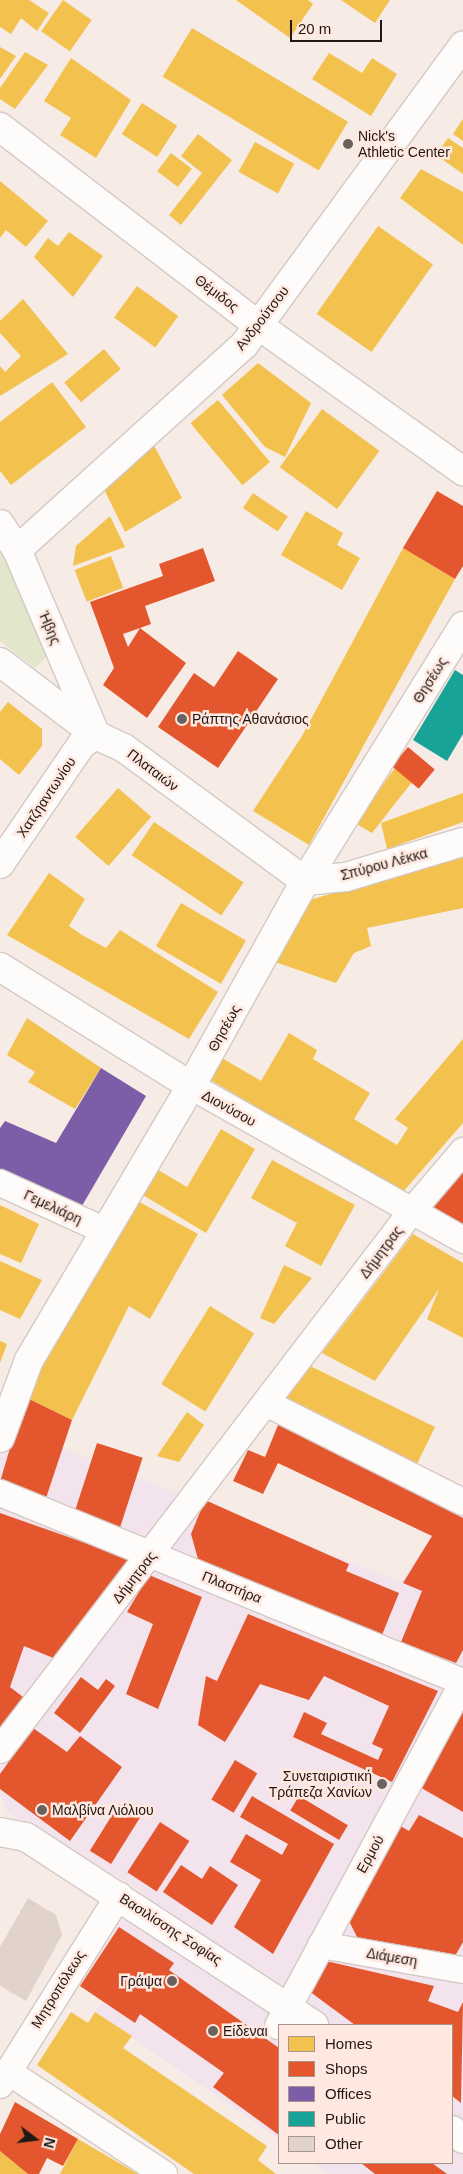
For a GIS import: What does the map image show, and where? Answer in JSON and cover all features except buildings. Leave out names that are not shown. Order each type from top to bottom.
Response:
[{"type":"street","name":"Ανδρούτσου","points":[[17,550],[244,345],[463,46]]},
{"type":"street","name":"Θέμιδος","points":[[0,127],[258,325],[463,471]]},
{"type":"street","name":"Ήβης","points":[[0,524],[17,550],[96,735]]},
{"type":"street","name":"Θησέως","points":[[0,1438],[29,1360],[191,1086],[305,882],[463,626]]},
{"type":"street","name":"Πλαταιών","points":[[0,662],[96,735],[124,748],[305,882]]},
{"type":"street","name":"Χατζηαντωνίου","points":[[0,864],[82,744],[96,735]]},
{"type":"street","name":"Σπύρου Λέκκα","points":[[305,882],[346,877],[463,842]]},
{"type":"street","name":"Διονύσου","points":[[0,967],[191,1086],[463,1240]]},
{"type":"street","name":"Δήμητρας","points":[[0,1750],[153,1554],[412,1211],[463,1151]]},
{"type":"street","name":"Γεμελιάρη","points":[[0,1183],[106,1231]]},
{"type":"street","points":[[266,1403],[463,1502]]},
{"type":"street","name":"Πλαστήρα","points":[[0,1493],[463,1682]]},
{"type":"street","name":"Ερμού","points":[[284,2016],[463,1682]]},
{"type":"street","name":"Βασιλίσσης Σοφίας","points":[[0,1821],[119,1895],[284,2016],[311,2024]]},
{"type":"street","name":"Βασιλίσσης Σοφίας","points":[[0,1832],[26,1837]]},
{"type":"street","name":"Μητροπόλεως","points":[[3,2078],[119,1895]]},
{"type":"street","name":"Διάμεση","points":[[321,1945],[463,1970]]},
{"type":"street","points":[[3,2078],[164,2174]]},
{"type":"street","points":[[453,2131],[463,2139]]},
{"type":"shaded area","points":[[0,1423],[401,1582],[432,1536],[463,1524],[463,2174],[329,2174],[314,2164],[453,2164],[453,2024],[278,2024],[278,2138],[95,2012],[103,2001],[80,1986],[141,1891],[7,1812],[0,1795]]},
{"type":"green space","points":[[0,552],[51,652],[35,668],[0,641]]},
{"type":"place","name":"Nick's Athletic Center","points":[[348,144]]},
{"type":"place","name":"Ράπτης Αθανάσιος","points":[[182,719]]},
{"type":"place","name":"Συνεταιριστική Τράπεζα Χανίων","points":[[382,1784]]},
{"type":"place","name":"Μαλβίνα Λιόλιου","points":[[42,1810]]},
{"type":"place","name":"Γράψα","points":[[172,1981]]},
{"type":"place","name":"Είδεναι","points":[[213,2031]]}]
